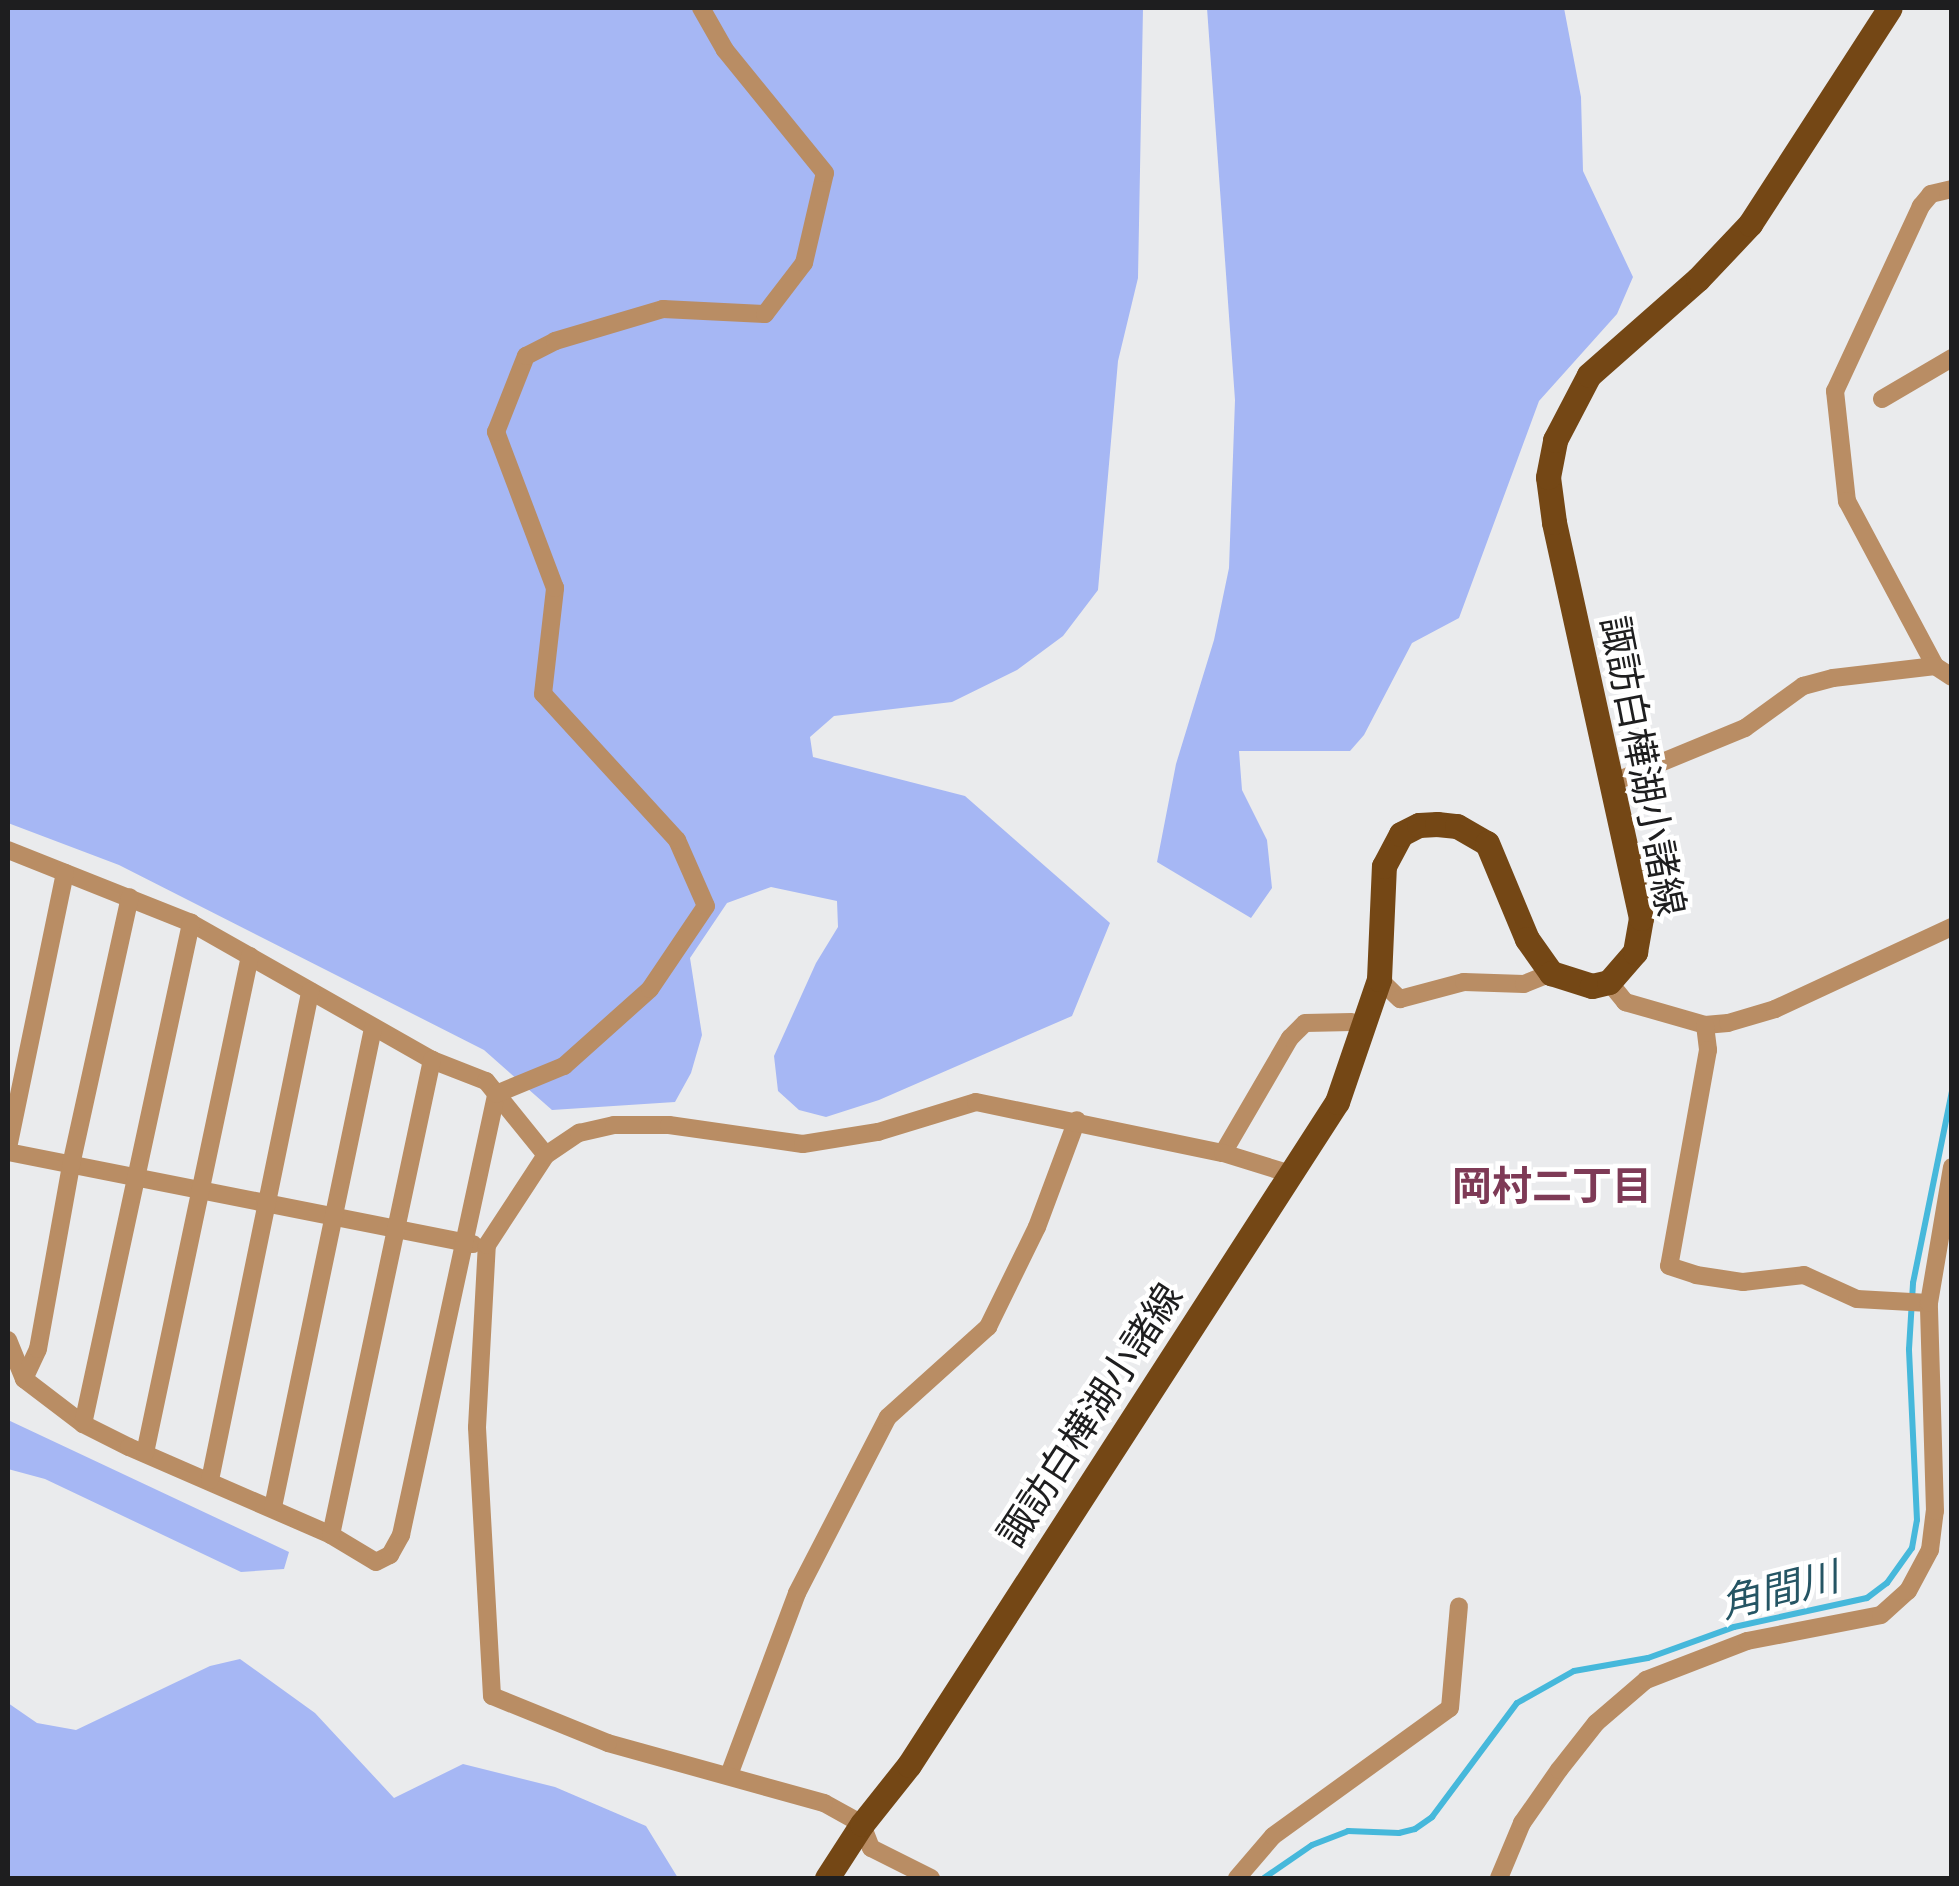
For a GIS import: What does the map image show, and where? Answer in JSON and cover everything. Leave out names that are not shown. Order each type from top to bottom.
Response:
[{"type":"main road","name":"諏訪白樺湖小諸線","points":[[1609,982],[1635,952],[1640,918],[1614,782],[1554,522],[1548,477],[1555,440],[1589,375],[1698,278],[1750,224],[1890,8]]},
{"type":"main road","name":"諏訪白樺湖小諸線","points":[[827,1878],[862,1824],[909,1765],[1294,1175],[1337,1102],[1378,978],[1384,866],[1401,834],[1419,825],[1437,824],[1456,826],[1487,843],[1526,938],[1551,973]]},
{"type":"main road","points":[[1551,973],[1592,986],[1609,982]]},
{"type":"street","points":[[496,1094],[564,1066],[650,988],[706,906],[677,840],[543,694],[555,588],[496,432],[526,356],[555,341],[663,309],[766,314],[804,263],[826,174],[725,50],[701,8]]},
{"type":"street","points":[[1952,188],[1931,194],[1921,206],[1841,368],[1834,391],[1848,501],[1935,666],[1952,676]]},
{"type":"street","points":[[1882,399],[1945,363],[1952,386]]},
{"type":"street","points":[[1614,782],[1745,728],[1803,686],[1833,678],[1935,666]]},
{"type":"street","points":[[8,850],[191,923],[432,1060],[486,1081],[546,1155]]},
{"type":"street","points":[[65,873],[8,1150],[461,1244],[487,1245]]},
{"type":"street","points":[[16,1380],[38,1349],[70,1165],[130,896]]},
{"type":"street","points":[[84,1424],[191,923]]},
{"type":"street","points":[[1609,982],[1626,1002],[1705,1025],[1775,1010],[1952,927]]},
{"type":"street","points":[[145,1453],[250,956]]},
{"type":"street","points":[[1378,978],[1400,999],[1464,982],[1524,984],[1551,973]]},
{"type":"street","points":[[210,1480],[310,992]]},
{"type":"street","points":[[1223,1153],[1290,1038],[1305,1023],[1352,1022]]},
{"type":"street","points":[[1705,1025],[1708,1050],[1669,1266],[1696,1276],[1744,1282],[1804,1275],[1858,1299],[1924,1303]]},
{"type":"street","points":[[273,1507],[372,1027]]},
{"type":"street","points":[[331,1534],[432,1060]]},
{"type":"street","points":[[8,1340],[16,1380],[84,1424],[331,1534],[376,1562],[390,1554],[401,1535],[496,1094]]},
{"type":"street","points":[[931,1878],[871,1848],[862,1824],[824,1803],[608,1742],[492,1696],[477,1427],[487,1245],[546,1155],[579,1133],[614,1125],[669,1125],[804,1144],[878,1132],[976,1102],[1223,1153],[1294,1175]]},
{"type":"street","points":[[729,1775],[797,1593],[888,1417],[988,1327],[1037,1227],[1078,1120]]},
{"type":"street","points":[[1499,1878],[1522,1823],[1559,1770],[1596,1723],[1646,1680],[1747,1641],[1881,1615],[1908,1591],[1930,1550],[1936,1512],[1924,1303],[1944,1258],[1952,1166]]},
{"type":"street","points":[[1237,1878],[1274,1836],[1450,1708],[1459,1606]]},
{"type":"shaded area","points":[[8,8],[1143,8],[1138,278],[1118,361],[1098,590],[1063,636],[1017,670],[952,702],[834,716],[810,737],[813,757],[965,796],[1110,923],[1072,1016],[879,1100],[826,1117],[799,1110],[778,1091],[774,1056],[816,963],[838,927],[837,901],[771,887],[727,903],[690,958],[702,1035],[691,1073],[675,1102],[552,1110],[484,1050],[119,865],[8,823]]},
{"type":"shaded area","points":[[1207,8],[1564,8],[1581,97],[1583,171],[1633,277],[1617,314],[1539,401],[1459,618],[1412,643],[1364,735],[1350,751],[1239,751],[1242,790],[1267,840],[1272,888],[1251,918],[1157,862],[1176,764],[1214,640],[1229,568],[1235,400]]},
{"type":"shaded area","points":[[8,1420],[289,1552],[284,1569],[241,1572],[45,1479],[8,1469]]},
{"type":"shaded area","points":[[240,1659],[315,1713],[394,1798],[463,1764],[555,1787],[646,1826],[678,1878],[8,1878],[8,1703],[37,1723],[76,1730],[210,1666]]},
{"type":"waterway","name":"角間川","points":[[1264,1878],[1312,1845],[1348,1831],[1399,1833],[1415,1829],[1432,1817],[1517,1703],[1574,1671],[1648,1658],[1734,1627],[1867,1598],[1887,1583],[1912,1548],[1917,1520],[1909,1349],[1913,1283],[1952,1092]]},
{"type":"district","name":"岡村二丁目","points":[[1552,1185]]}]
